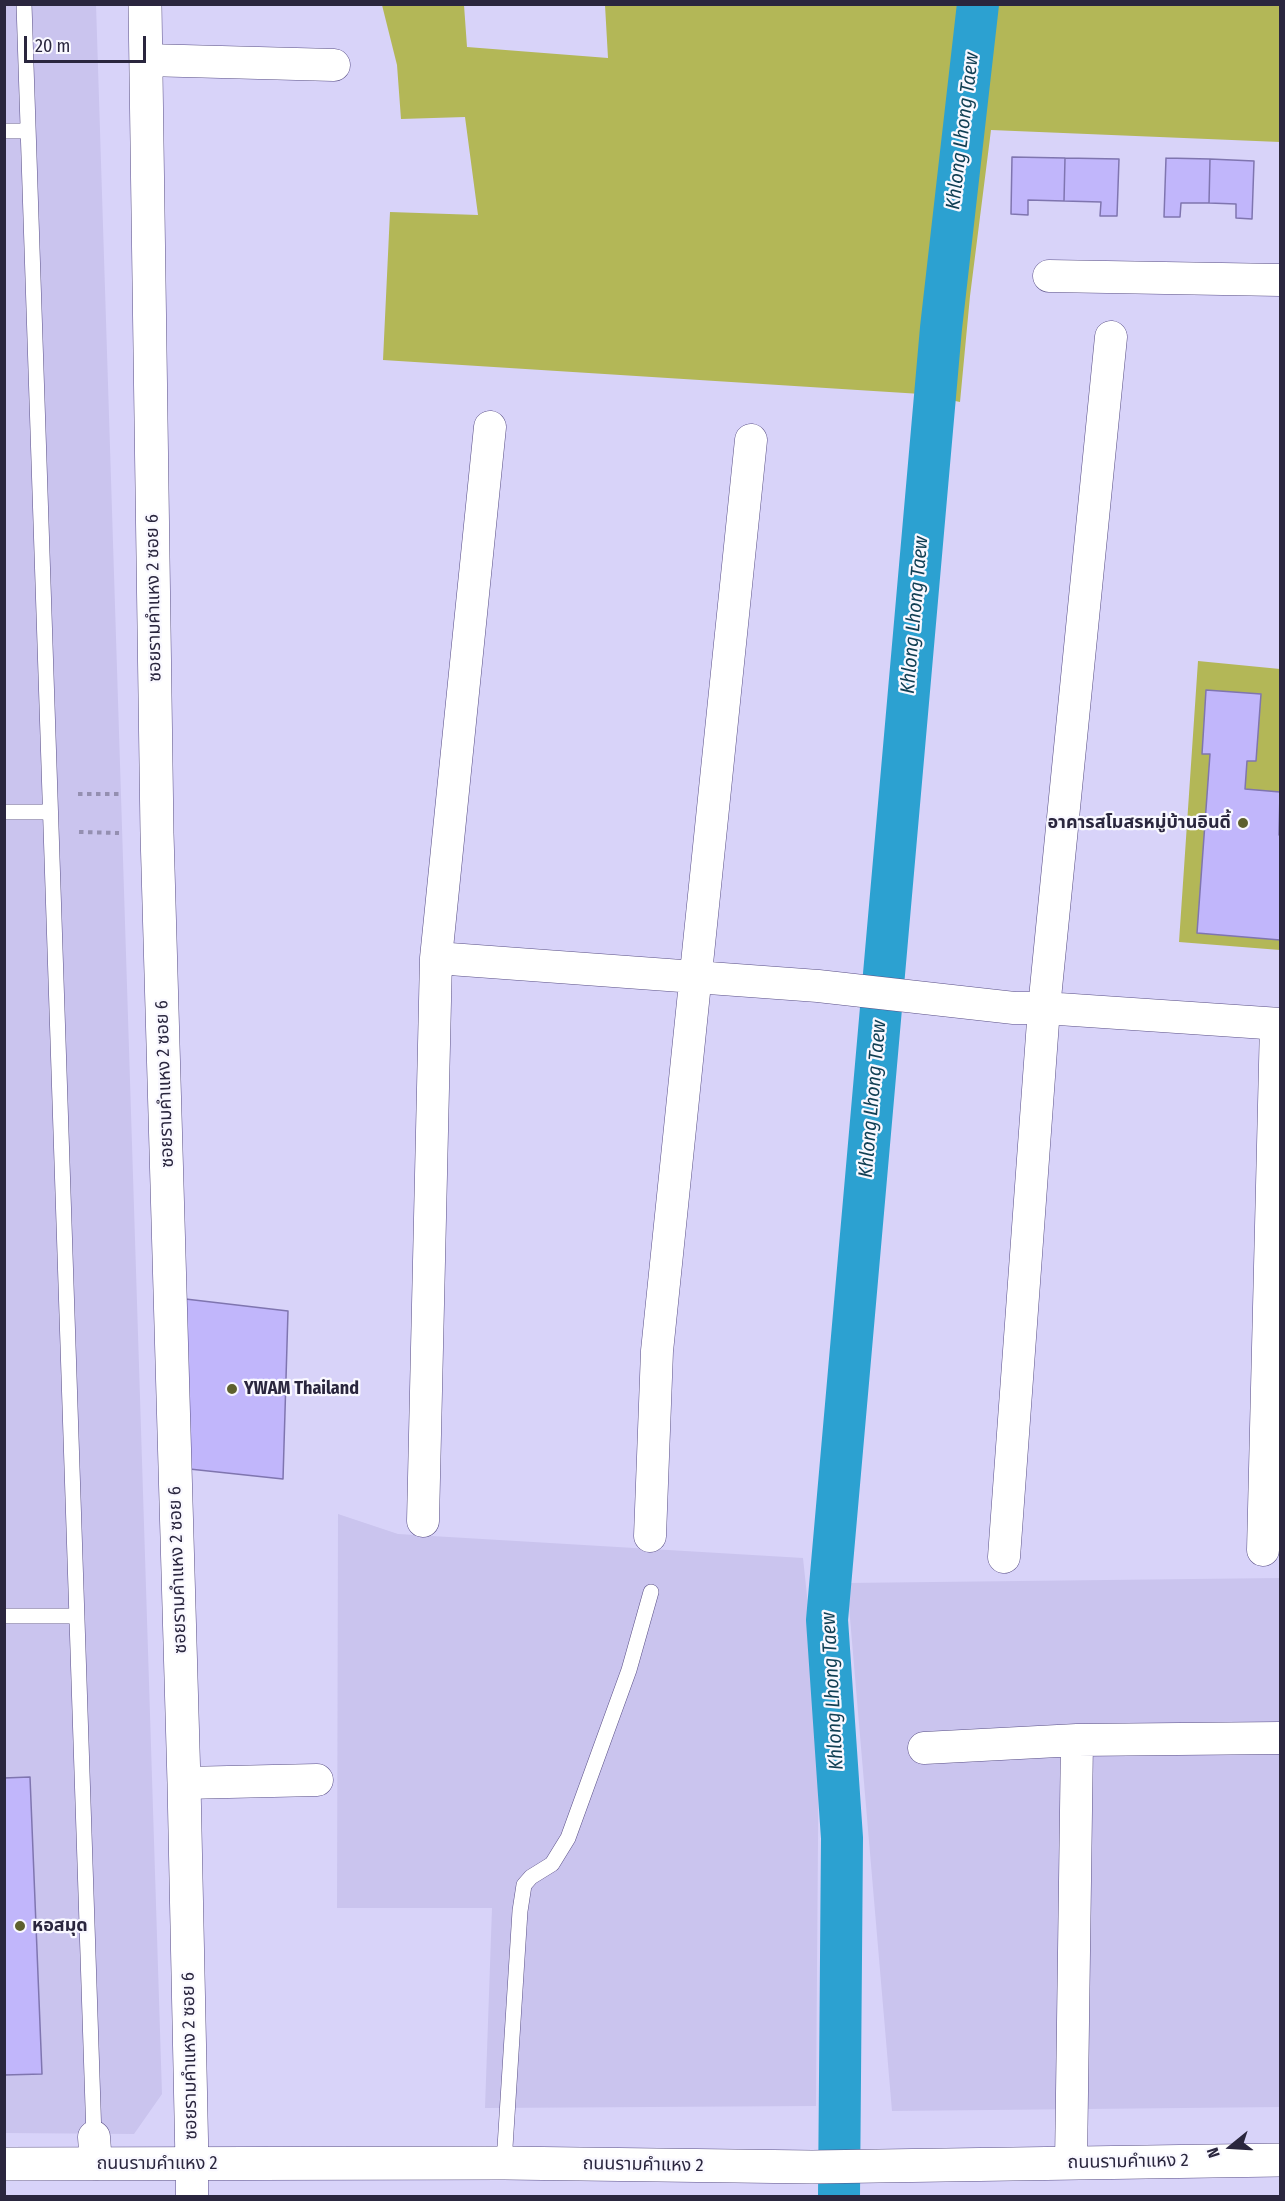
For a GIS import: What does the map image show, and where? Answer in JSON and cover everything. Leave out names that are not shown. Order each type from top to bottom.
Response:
[{"type":"street","name":"ซอยรามคำแหง 2 ซอย 6","points":[[145,4],[157,794],[192,2163]]},
{"type":"street","points":[[146,60],[334,65]]},
{"type":"street","points":[[1049,276],[1281,280]]},
{"type":"street","points":[[1004,1557],[1044,1008],[1111,337]]},
{"type":"street","points":[[423,1521],[436,958],[490,427]]},
{"type":"street","points":[[650,1536],[657,1351],[752,440]]},
{"type":"street","points":[[436,958],[818,986],[950,999],[1014,1008],[1044,1008],[1278,1024],[1263,1550]]},
{"type":"street","points":[[924,1748],[1077,1740],[1281,1738]]},
{"type":"street","points":[[1071,2163],[1077,1740]]},
{"type":"street","points":[[184,1783],[317,1780]]},
{"type":"street","name":"ถนนรามคำแหง 2","points":[[4,2164],[95,2150],[192,2163],[504,2163],[812,2167],[885,2164],[1281,2160]]},
{"type":"street","points":[[192,2163],[192,2196]]},
{"type":"lane","points":[[24,4],[95,2150]]},
{"type":"lane","points":[[4,131],[28,131]]},
{"type":"lane","points":[[4,813],[50,812]]},
{"type":"lane","points":[[504,2163],[520,1911],[525,1885],[531,1877],[552,1864],[568,1838],[629,1670],[651,1592]]},
{"type":"lane","points":[[4,1616],[77,1616]]},
{"type":"path","points":[[50,794],[157,794]]},
{"type":"path","points":[[51,831],[158,833]]},
{"type":"shaded area","points":[[96,4],[162,2094],[134,2134],[5,2133],[4,5]]},
{"type":"shaded area","points":[[338,1514],[398,1534],[803,1558],[819,1709],[816,2106],[485,2108],[492,1908],[337,1908]]},
{"type":"shaded area","points":[[1280,1578],[1280,2107],[892,2111],[847,1583]]},
{"type":"green space","points":[[382,5],[464,5],[467,47],[608,58],[605,5],[1280,5],[1280,142],[991,130],[970,296],[960,402],[921,394],[383,360],[390,212],[478,215],[465,117],[401,119],[397,65]]},
{"type":"green space","name":"อาคารสโมสรหมู่บ้านอินดี้","points":[[1198,661],[1280,669],[1280,950],[1179,942]]},
{"type":"building","points":[[1012,157],[1065,158],[1064,201],[1028,200],[1028,215],[1011,214]]},
{"type":"building","points":[[1065,158],[1119,159],[1117,216],[1100,216],[1101,202],[1064,201]]},
{"type":"building","points":[[1166,158],[1210,159],[1209,203],[1181,203],[1180,217],[1164,217]]},
{"type":"building","points":[[1210,159],[1254,161],[1252,219],[1236,218],[1236,204],[1209,203]]},
{"type":"building","name":"อาคารสโมสรหมู่บ้านอินดี้","points":[[1206,690],[1261,694],[1256,761],[1247,761],[1245,789],[1280,792],[1280,940],[1197,933],[1210,754],[1202,754]]},
{"type":"building","name":"YWAM Thailand","points":[[177,1298],[288,1311],[283,1479],[180,1468]]},
{"type":"building","name":"หอสมุด","points":[[30,1777],[42,2074],[4,2075],[4,1778]]},
{"type":"waterway","name":"Khlong Lhong Taew","points":[[839,2196],[842,1838],[827,1620],[941,328],[978,4]]},
{"type":"place","name":"อาคารสโมสรหมู่บ้านอินดี้","points":[[1243,823]]},
{"type":"place","name":"YWAM Thailand","points":[[232,1389]]},
{"type":"place","name":"หอสมุด","points":[[20,1926]]}]
